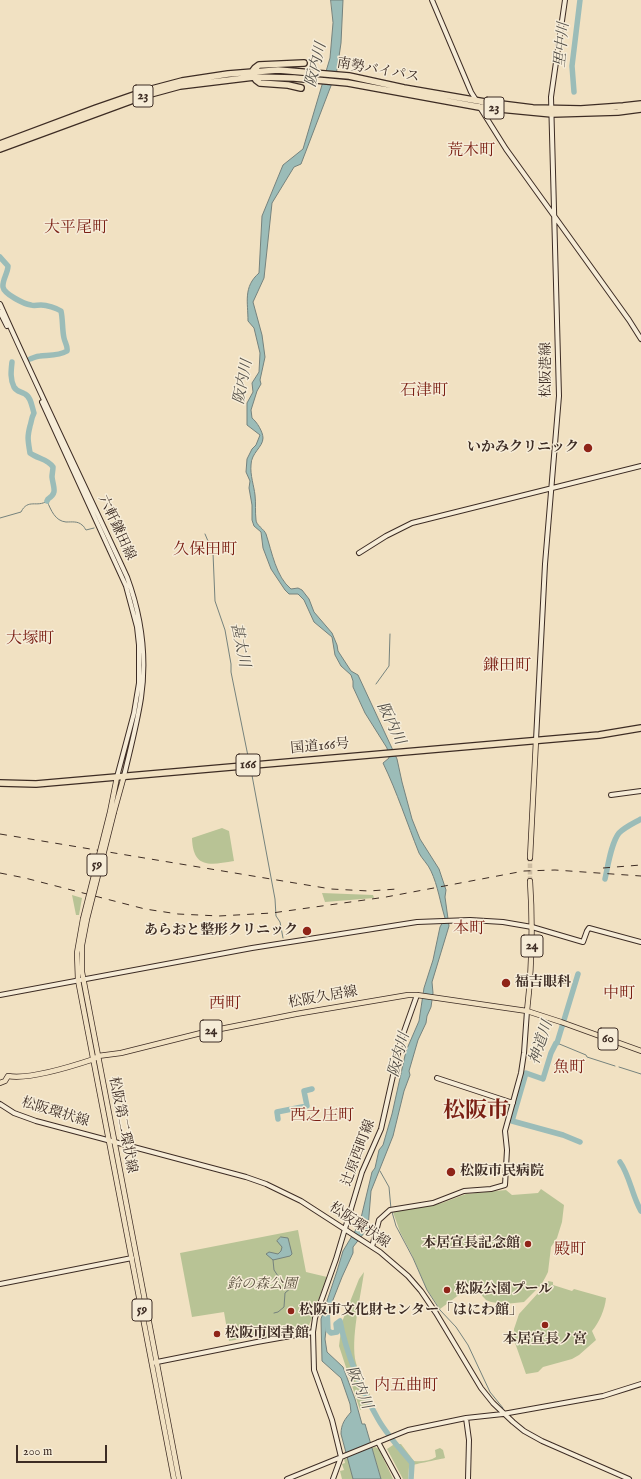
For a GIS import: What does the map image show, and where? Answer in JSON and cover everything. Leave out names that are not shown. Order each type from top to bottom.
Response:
[{"type":"highway","points":[[301,88],[288,85],[260,83],[256,80],[253,74],[254,68],[259,65],[304,63]]},
{"type":"highway","name":"南勢バイパス","points":[[0,149],[147,95],[180,86],[278,70],[294,75],[348,83],[479,107],[552,111],[618,112],[641,109]]},
{"type":"highway","name":"南勢バイパス","points":[[0,144],[81,113],[148,90],[182,81],[253,74]]},
{"type":"highway","name":"南勢バイパス","points":[[294,75],[349,76],[404,88],[552,111],[641,104]]},
{"type":"highway","name":"国道166号","points":[[0,783],[36,784],[399,753],[599,735],[641,728]]},
{"type":"main road","points":[[432,0],[475,100],[494,132],[554,218],[629,320],[641,339]]},
{"type":"main road","name":"松阪港線","points":[[536,740],[544,592],[559,396],[551,97],[565,0]]},
{"type":"main road","name":"六軒鎌田線","points":[[0,304],[28,368],[70,453],[127,577],[132,592],[142,642],[143,673],[141,699],[120,776]]},
{"type":"main road","name":"六軒鎌田線","points":[[0,312],[126,586],[131,603],[139,645],[139,683],[120,776]]},
{"type":"main road","points":[[359,553],[386,536],[412,523],[641,466]]},
{"type":"main road","points":[[530,858],[536,740]]},
{"type":"main road","name":"松阪第二環状線","points":[[120,776],[77,954],[132,1258],[179,1479]]},
{"type":"main road","points":[[611,796],[641,791]]},
{"type":"main road","name":"24","points":[[527,1011],[532,961],[530,881]]},
{"type":"main road","points":[[0,994],[252,948],[409,923],[488,921],[532,926],[583,942],[589,928],[641,942]]},
{"type":"main road","name":"松阪久居線","points":[[0,1083],[5,1081],[8,1076],[13,1077],[52,1071],[96,1058],[205,1032],[296,1014],[408,995],[435,997],[527,1011]]},
{"type":"main road","name":"辻原西町線","points":[[341,1457],[332,1420],[315,1373],[313,1332],[318,1310],[346,1230],[362,1172],[381,1129],[401,1040],[418,995]]},
{"type":"main road","points":[[370,1246],[379,1220],[391,1209],[433,1203],[464,1191],[491,1189],[505,1185],[507,1150],[505,1131],[522,1066],[527,1011]]},
{"type":"main road","name":"60","points":[[527,1011],[641,1051]]},
{"type":"main road","name":"松阪第二環状線","points":[[96,1058],[115,1142],[174,1479]]},
{"type":"main road","points":[[437,1078],[513,1103]]},
{"type":"main road","name":"松阪環状線","points":[[0,1104],[14,1113],[36,1121],[262,1182],[302,1201],[380,1252],[397,1266],[421,1291],[481,1388],[503,1414],[524,1431],[542,1442],[629,1479]]},
{"type":"main road","points":[[0,1284],[132,1258]]},
{"type":"main road","points":[[154,1363],[313,1332]]},
{"type":"main road","points":[[287,1479],[408,1430],[466,1418],[503,1414],[603,1396],[641,1384]]},
{"type":"main road","points":[[466,1418],[468,1440],[468,1479]]},
{"type":"main road","points":[[378,1442],[398,1479]]},
{"type":"main road","points":[[333,1479],[341,1457]]},
{"type":"green space","points":[[222,828],[229,831],[234,861],[210,864],[199,860],[193,848],[192,838]]},
{"type":"green space","points":[[322,893],[373,895],[374,898],[325,902]]},
{"type":"green space","points":[[72,895],[82,898],[79,915],[76,915]]},
{"type":"green space","points":[[541,1189],[564,1205],[562,1222],[557,1238],[551,1247],[548,1272],[541,1285],[524,1302],[505,1304],[486,1300],[472,1285],[440,1309],[426,1288],[400,1232],[393,1212],[442,1203],[466,1194],[506,1190],[512,1195],[538,1193]]},
{"type":"green space","name":"鈴の森公園","points":[[298,1230],[306,1272],[327,1277],[308,1328],[302,1332],[266,1338],[264,1335],[229,1341],[224,1312],[192,1317],[180,1253]]},
{"type":"green space","points":[[364,1272],[355,1330],[354,1353],[362,1379],[373,1403],[360,1410],[339,1346],[342,1322],[359,1279]]},
{"type":"green space","points":[[548,1281],[553,1282],[553,1285],[572,1291],[574,1289],[606,1298],[604,1307],[595,1328],[592,1331],[596,1340],[579,1355],[572,1359],[543,1367],[538,1372],[526,1374],[514,1340],[514,1329],[519,1314],[539,1292],[542,1293],[548,1286]]},
{"type":"green space","points":[[394,1439],[397,1444],[401,1444],[414,1461],[425,1461],[436,1457],[435,1450],[440,1448],[443,1450],[445,1458],[420,1463],[409,1467],[408,1479],[403,1479],[387,1449],[393,1445],[392,1440]]},
{"type":"green space","points":[[375,1447],[379,1449],[393,1479],[381,1479],[372,1448]]},
{"type":"green space","points":[[349,1458],[354,1479],[342,1479],[340,1471],[344,1470],[342,1464],[345,1463],[344,1459]]},
{"type":"water","name":"阪内川","points":[[331,0],[343,0],[341,43],[337,70],[301,164],[294,167],[272,203],[264,278],[253,302],[262,335],[265,357],[260,380],[261,384],[257,391],[251,410],[252,418],[259,427],[263,438],[253,457],[251,469],[255,495],[256,522],[266,534],[278,571],[291,589],[298,588],[302,590],[309,599],[314,612],[332,633],[338,651],[351,671],[358,675],[397,759],[412,819],[420,839],[439,869],[446,890],[445,897],[449,926],[432,982],[433,993],[431,1007],[426,1023],[418,1040],[393,1136],[371,1191],[368,1228],[353,1247],[353,1253],[329,1310],[325,1339],[327,1352],[343,1367],[355,1399],[362,1424],[365,1424],[381,1479],[353,1479],[341,1434],[344,1422],[351,1412],[350,1404],[341,1378],[322,1361],[321,1319],[343,1251],[361,1218],[372,1172],[375,1168],[379,1150],[383,1145],[392,1114],[406,1051],[419,1021],[424,988],[433,960],[440,927],[445,918],[430,868],[419,853],[383,763],[389,758],[387,748],[365,713],[353,687],[351,675],[341,666],[335,655],[332,637],[314,622],[304,600],[298,594],[289,594],[271,569],[263,548],[261,532],[254,526],[252,520],[252,505],[249,488],[250,481],[246,472],[247,459],[252,449],[256,445],[260,435],[247,425],[247,403],[253,392],[252,383],[259,372],[260,353],[254,328],[248,321],[248,289],[254,278],[259,273],[262,216],[283,165],[303,149],[330,58],[333,23]]},
{"type":"water","points":[[281,1237],[288,1238],[292,1254],[290,1256],[273,1260],[266,1254],[269,1252],[278,1254],[281,1251],[282,1247],[277,1241]]},
{"type":"waterway","name":"里中川","points":[[574,92],[572,66],[580,0]]},
{"type":"waterway","name":"甚太川","points":[[0,257],[8,266],[3,284],[4,290],[7,293],[19,301],[33,305],[46,306],[61,311],[63,335],[67,346],[67,351],[57,355],[39,356],[30,359]]},
{"type":"waterway","name":"甚太川","points":[[12,362],[11,378],[14,387],[16,390],[29,397],[34,413],[28,436],[30,453],[48,462],[53,467],[52,477],[54,492],[47,501]]},
{"type":"waterway","name":"甚太川","points":[[0,518],[21,512],[27,505],[40,504],[47,501],[50,508],[59,520],[79,523],[86,530],[94,528]]},
{"type":"waterway","name":"甚太川","points":[[205,534],[213,553],[215,601],[225,630],[231,672],[249,761]]},
{"type":"waterway","points":[[376,684],[389,666],[390,634]]},
{"type":"waterway","name":"甚太川","points":[[251,770],[275,899],[276,916],[280,922],[283,938]]},
{"type":"waterway","name":"神道川","points":[[605,879],[610,855],[616,837],[624,829],[641,819]]},
{"type":"waterway","name":"神道川","points":[[578,974],[557,1043],[551,1053],[543,1079],[526,1073],[512,1121],[563,1135],[580,1142]]},
{"type":"waterway","points":[[557,1043],[586,1055],[587,1057],[615,1066]]},
{"type":"waterway","points":[[619,1067],[641,1074]]},
{"type":"waterway","name":"甚太川","points":[[278,1119],[277,1112],[307,1106],[304,1091],[312,1089]]},
{"type":"waterway","name":"神道川","points":[[620,1162],[641,1211]]},
{"type":"waterway","points":[[380,1171],[389,1187],[391,1209]]},
{"type":"waterway","points":[[392,1212],[396,1226],[413,1258],[427,1290],[440,1310],[456,1327],[468,1345],[490,1392],[503,1408]]},
{"type":"waterway","points":[[273,1260],[274,1270],[280,1281],[283,1283],[287,1280],[292,1287],[285,1293],[284,1307],[278,1312],[274,1313]]},
{"type":"waterway","points":[[327,1309],[328,1330],[331,1333],[337,1332],[336,1324],[340,1321],[350,1359],[372,1408],[385,1431],[412,1463],[411,1479]]},
{"type":"tunnel","points":[[530,858],[530,881]]},
{"type":"railway","points":[[0,834],[331,889],[369,891],[397,889]]},
{"type":"railway","points":[[603,868],[641,865]]},
{"type":"railway","points":[[0,873],[145,909],[178,914],[219,916],[272,913],[386,897],[524,871],[555,870],[641,876]]},
{"type":"place","name":"いかみクリニック","points":[[588,448]]},
{"type":"place","name":"あらおと整形クリニック","points":[[307,931]]},
{"type":"place","name":"福吉眼科","points":[[506,983]]},
{"type":"place","name":"松阪市民病院","points":[[451,1172]]},
{"type":"place","name":"本居宣長記念館","points":[[528,1244]]},
{"type":"place","name":"松阪公園プール","points":[[447,1290]]},
{"type":"place","name":"松阪市文化財センター「はにわ館」","points":[[291,1311]]},
{"type":"place","name":"本居宣長ノ宮","points":[[545,1325]]},
{"type":"place","name":"松阪市図書館","points":[[217,1334]]},
{"type":"district","name":"荒木町","points":[[471,152]]},
{"type":"district","name":"大平尾町","points":[[76,229]]},
{"type":"district","name":"石津町","points":[[424,392]]},
{"type":"district","name":"久保田町","points":[[205,551]]},
{"type":"district","name":"大塚町","points":[[30,640]]},
{"type":"district","name":"鎌田町","points":[[507,667]]},
{"type":"district","name":"本町","points":[[469,930]]},
{"type":"district","name":"中町","points":[[619,995]]},
{"type":"district","name":"西町","points":[[225,1005]]},
{"type":"district","name":"魚町","points":[[569,1069]]},
{"type":"district","name":"松阪市","points":[[476,1112]]},
{"type":"district","name":"西之庄町","points":[[322,1117]]},
{"type":"district","name":"殿町","points":[[570,1251]]},
{"type":"district","name":"内五曲町","points":[[406,1387]]}]
